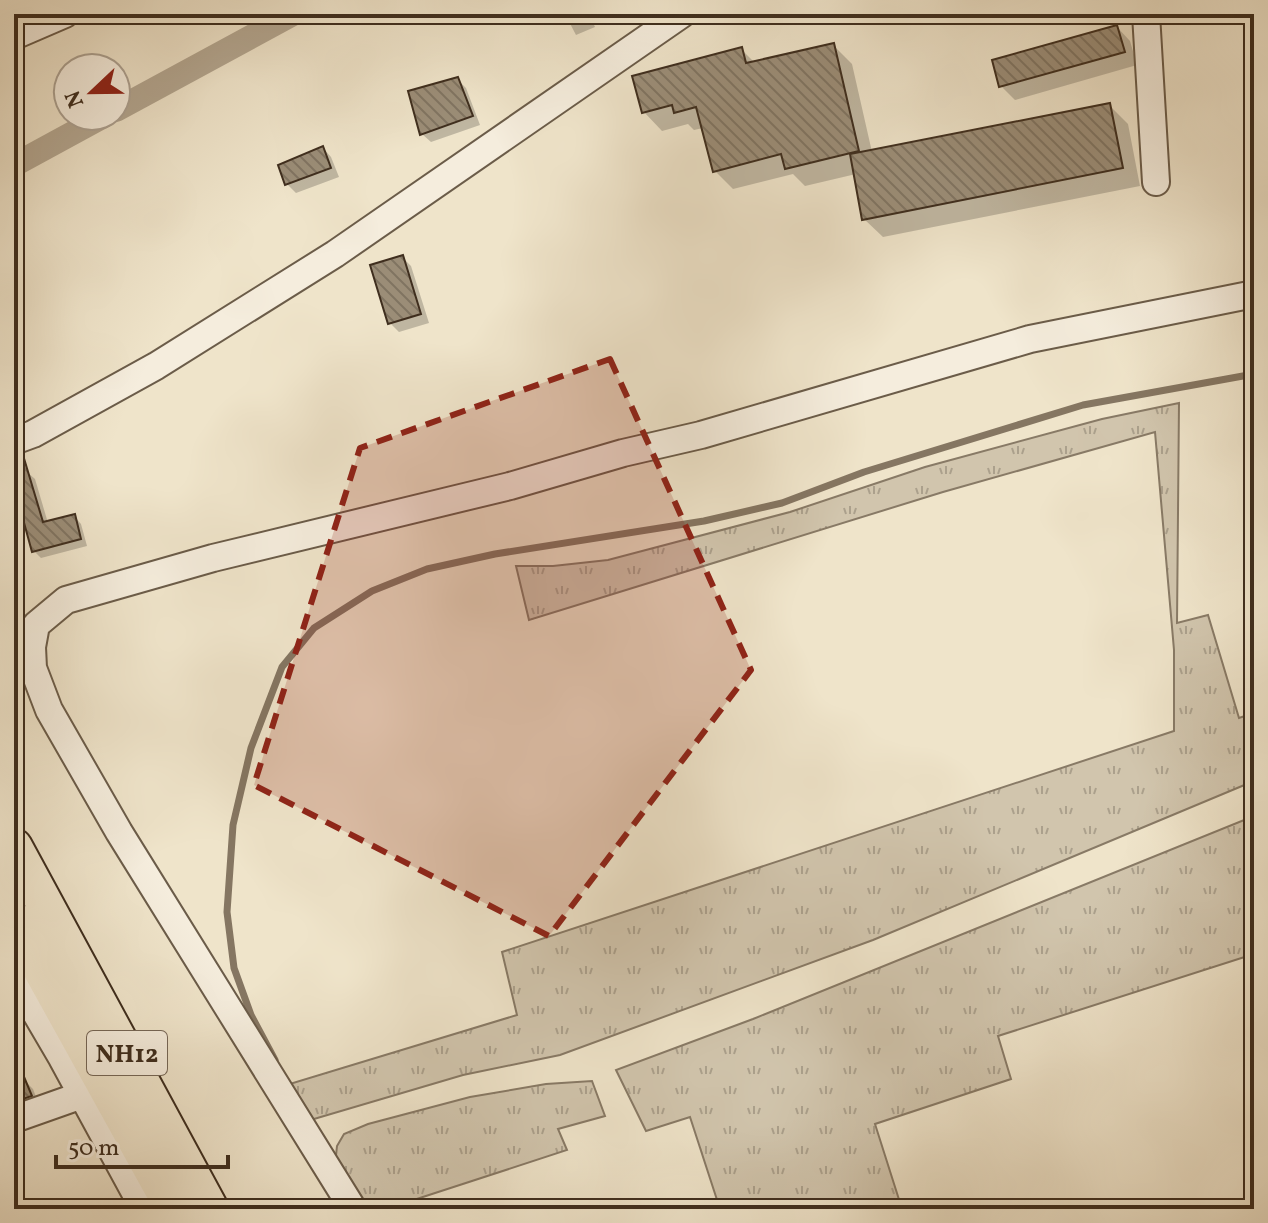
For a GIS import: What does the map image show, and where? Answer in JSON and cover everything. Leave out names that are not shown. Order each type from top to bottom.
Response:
[{"type":"highway","name":"NH12","points":[[14,847],[23,909],[163,1207]]},
{"type":"highway","name":"NH12","points":[[23,909],[94,991],[210,1209]]},
{"type":"street","points":[[14,36],[65,14]]},
{"type":"street","points":[[14,441],[33,434],[156,366],[335,254],[682,14]]},
{"type":"street","points":[[1146,14],[1156,182]]},
{"type":"street","points":[[353,1209],[119,832],[49,710],[33,668],[32,647],[36,625],[66,600],[213,558],[510,486],[623,453],[701,435],[1030,339],[1254,294]]},
{"type":"street","points":[[14,976],[82,1095],[163,1207]]},
{"type":"street","points":[[14,1119],[82,1095]]},
{"type":"highlighted area","points":[[610,359],[751,670],[549,936],[254,785],[360,448]]},
{"type":"green space","points":[[1179,403],[1177,623],[1208,615],[1239,718],[1254,713],[1254,781],[873,940],[560,1055],[463,1075],[307,1119],[283,1086],[517,1015],[502,952],[1174,731],[1174,650],[1155,432],[943,492],[529,620],[516,566],[553,566],[608,560],[790,512],[925,467],[1102,419]]},
{"type":"green space","points":[[1254,816],[1254,954],[998,1036],[1011,1079],[875,1124],[902,1209],[720,1209],[690,1117],[646,1131],[616,1070],[753,1019]]},
{"type":"green space","points":[[592,1081],[605,1116],[558,1129],[567,1150],[386,1209],[357,1209],[335,1165],[337,1146],[344,1134],[368,1124],[470,1097],[546,1084]]},
{"type":"building","points":[[1117,25],[1125,52],[999,87],[992,60]]},
{"type":"building","points":[[834,43],[859,151],[785,169],[781,154],[713,172],[696,107],[674,113],[672,105],[642,113],[632,76],[742,47],[746,63]]},
{"type":"building","points":[[458,77],[473,116],[420,135],[408,91]]},
{"type":"building","points":[[1110,103],[1123,168],[862,220],[850,154]]},
{"type":"building","points":[[323,146],[331,168],[285,185],[278,165]]},
{"type":"building","points":[[403,255],[421,314],[388,324],[370,265]]},
{"type":"building","points":[[23,455],[43,522],[75,514],[81,539],[32,552],[14,486],[14,457]]},
{"type":"building","points":[[14,1053],[32,1096],[14,1102]]},
{"type":"waterway","points":[[132,101],[293,14]]},
{"type":"waterway","points":[[14,165],[75,132]]},
{"type":"waterway","points":[[275,1060],[251,1015],[234,968],[227,912],[233,825],[251,748],[282,667],[314,628],[372,591],[427,569],[495,554],[704,521],[782,503],[864,472],[1083,405],[1254,374]]}]
